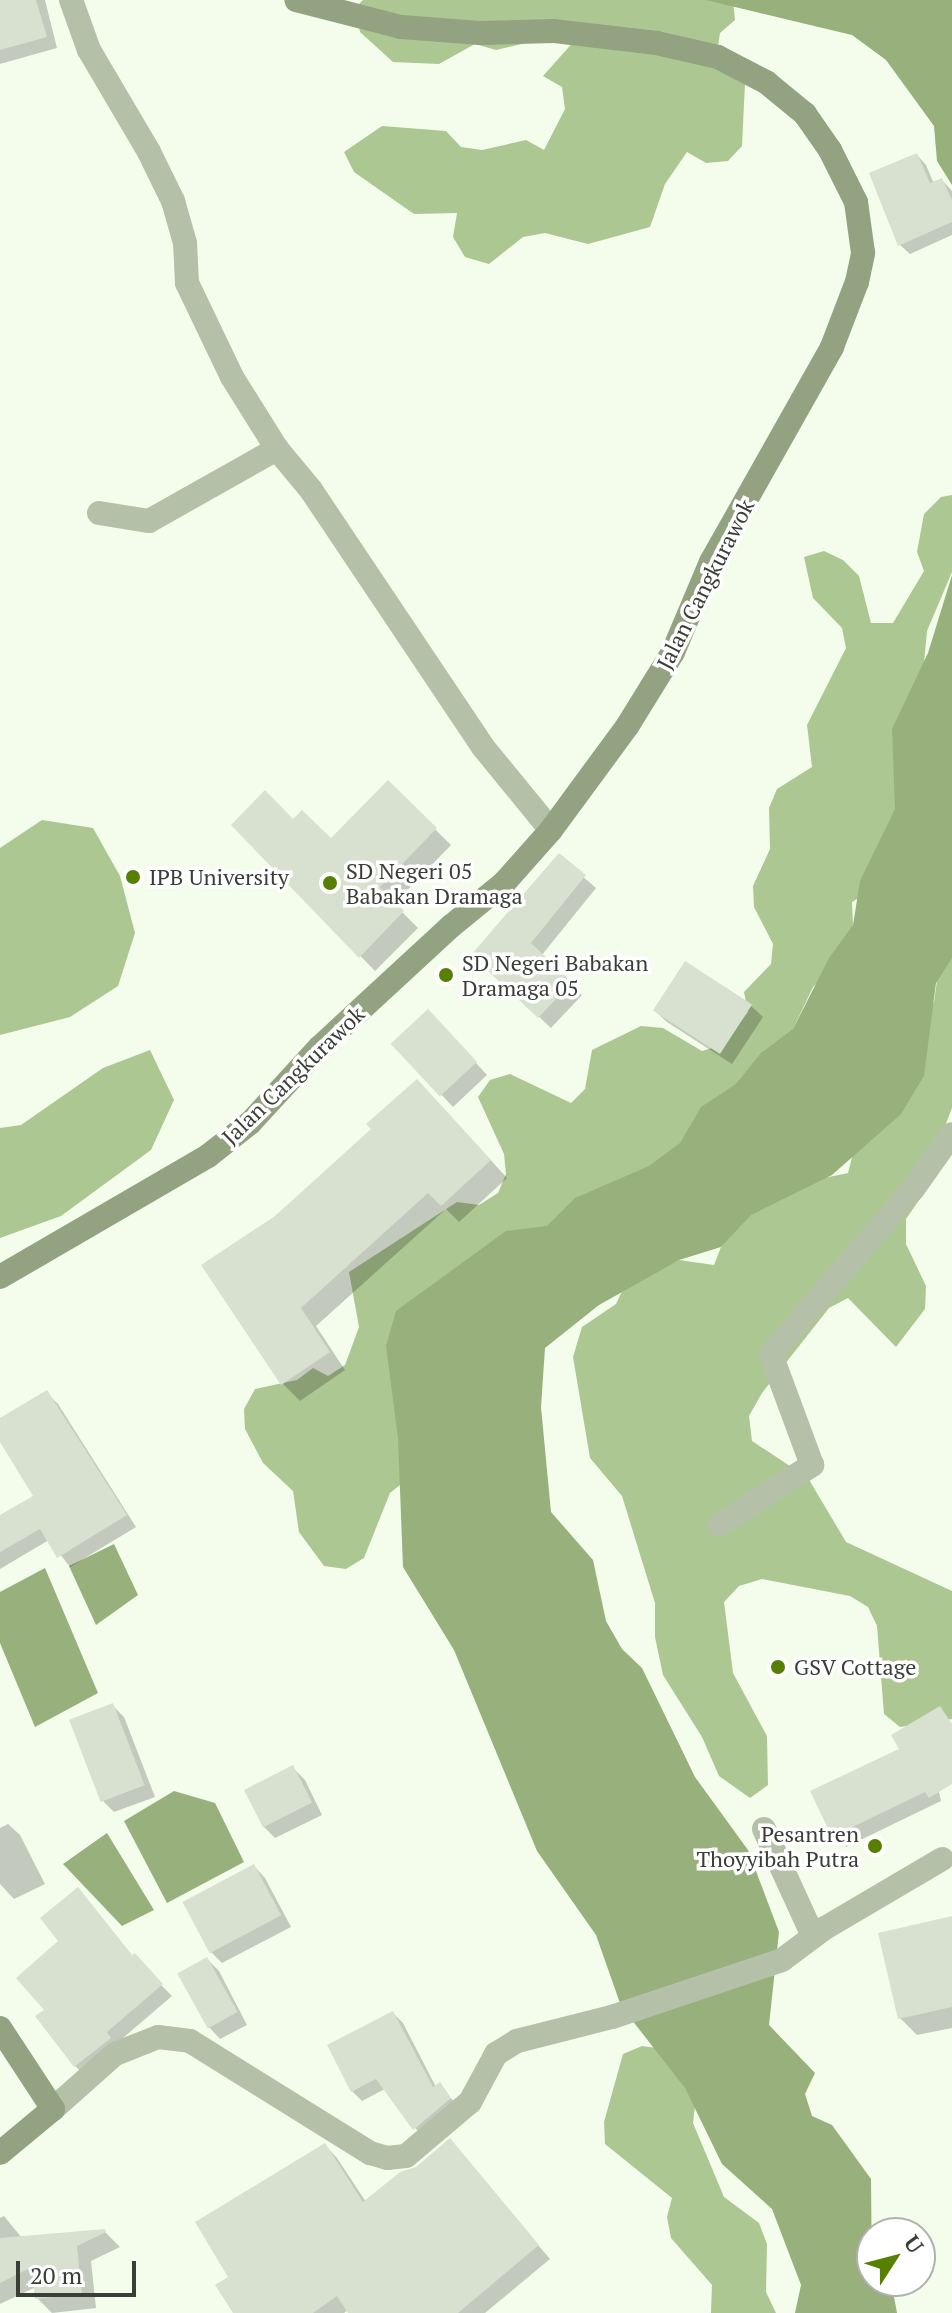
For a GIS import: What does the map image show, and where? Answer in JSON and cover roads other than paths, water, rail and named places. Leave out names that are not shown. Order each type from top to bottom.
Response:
[{"type":"street","points":[[71,0],[89,50],[149,152],[173,201],[185,243],[187,283],[232,377],[277,449],[311,490],[483,747],[551,830]]},
{"type":"street","name":"Jalan Cangkurawok","points":[[0,1277],[208,1156],[250,1123],[320,1047],[450,927],[504,883],[551,830],[628,725],[673,652],[711,562],[832,347],[857,282],[863,253],[856,202],[830,150],[805,114],[766,82],[718,57],[657,43],[553,31],[480,33],[401,27],[296,0]]},
{"type":"street","points":[[99,513],[149,521],[277,449]]},
{"type":"street","points":[[719,1525],[812,1465],[771,1354],[913,1189],[952,1134]]},
{"type":"street","points":[[764,1829],[813,1936]]},
{"type":"street","points":[[0,2153],[115,2054],[158,2037],[190,2041],[370,2153],[387,2158],[406,2156],[470,2102],[496,2054],[517,2041],[612,2017],[782,1960],[813,1936],[942,1859]]},
{"type":"street","points":[[0,2028],[53,2109]]},
{"type":"place","name":"IPB University","points":[[133,877]]},
{"type":"place","name":"SD Negeri 05 Babakan Dramaga","points":[[330,883]]},
{"type":"place","name":"SD Negeri Babakan Dramaga 05","points":[[446,975]]},
{"type":"place","name":"GSV Cottage","points":[[778,1667]]},
{"type":"place","name":"Pesantren Thoyyibah Putra","points":[[875,1846]]}]
